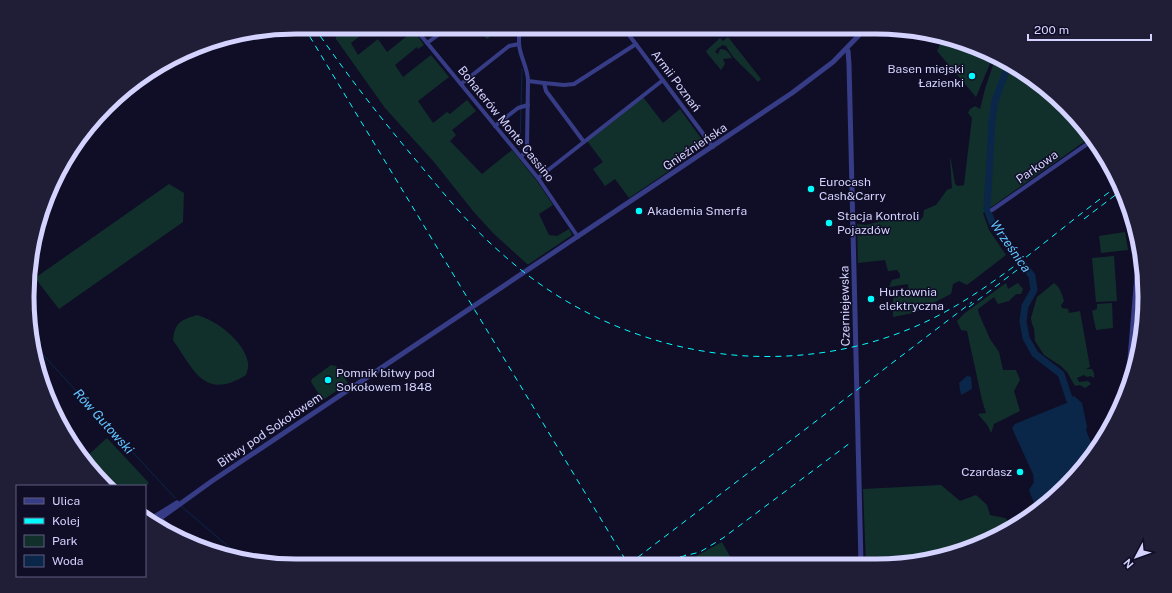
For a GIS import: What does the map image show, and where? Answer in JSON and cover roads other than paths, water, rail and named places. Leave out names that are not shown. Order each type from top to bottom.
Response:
[{"type":"street","name":"Bohaterów Monte Cassino","points":[[420,34],[538,178],[578,237]]},
{"type":"street","points":[[427,42],[439,34]]},
{"type":"street","points":[[519,34],[522,60],[528,76],[527,146],[521,157]]},
{"type":"street","name":"Armii Poznań","points":[[628,34],[713,147]]},
{"type":"street","name":"Gnieźnieńska","points":[[526,271],[798,89],[833,62],[860,34]]},
{"type":"street","points":[[461,84],[509,46],[519,44]]},
{"type":"street","points":[[528,81],[569,86],[579,82],[636,44]]},
{"type":"street","name":"Czerniejewska","points":[[846,49],[848,51],[849,64],[861,559]]},
{"type":"street","points":[[538,178],[663,80]]},
{"type":"street","points":[[544,83],[546,91],[584,142]]},
{"type":"street","points":[[495,126],[518,108],[528,105]]},
{"type":"street","name":"Parkowa","points":[[992,210],[1088,143]]},
{"type":"street","name":"Bitwy pod Sokołowem","points":[[157,519],[526,271]]},
{"type":"street","points":[[1129,364],[1137,273]]},
{"type":"water","points":[[967,376],[971,377],[972,389],[961,395],[959,383]]},
{"type":"water","points":[[1074,396],[1082,403],[1087,427],[1086,430],[1092,445],[1073,470],[1049,494],[1033,506],[1034,503],[1029,490],[1034,482],[1033,474],[1012,428],[1015,424],[1069,402],[1069,398]]},
{"type":"waterway","points":[[521,105],[522,69]]},
{"type":"waterway","name":"Wrześnica","points":[[1007,69],[995,101],[992,122],[987,209],[993,225],[1032,276],[1034,290],[1025,306],[1023,321],[1026,338],[1035,354],[1061,374],[1072,407]]},
{"type":"waterway","points":[[520,148],[521,109]]},
{"type":"waterway","name":"Rów Gutowski","points":[[40,351],[175,498]]},
{"type":"waterway","name":"Rów Gutowski","points":[[181,506],[234,551]]},
{"type":"railway","points":[[308,34],[625,559]]},
{"type":"railway","points":[[319,34],[378,114],[458,210],[478,232],[526,274],[554,294],[584,311],[614,325],[646,337],[713,353],[769,357],[813,354],[857,346],[900,333],[947,311],[973,295],[1023,260],[1115,188]]},
{"type":"railway","points":[[1084,219],[1117,194]]},
{"type":"railway","points":[[969,307],[1017,270]]},
{"type":"railway","points":[[636,559],[972,302]]},
{"type":"railway","points":[[680,557],[700,552],[723,538],[850,443]]},
{"type":"railway","points":[[676,559],[686,555]]},
{"type":"place","name":"Basen miejski Łazienki","points":[[972,76]]},
{"type":"place","name":"Eurocash Cash&Carry","points":[[811,189]]},
{"type":"place","name":"Akademia Smerfa","points":[[639,211]]},
{"type":"place","name":"Stacja Kontroli Pojazdów","points":[[829,223]]},
{"type":"place","name":"Hurtownia elektryczna","points":[[871,299]]},
{"type":"place","name":"Pomnik bitwy pod Sokołowem 1848","points":[[328,380]]},
{"type":"place","name":"Czardasz","points":[[1020,472]]}]
